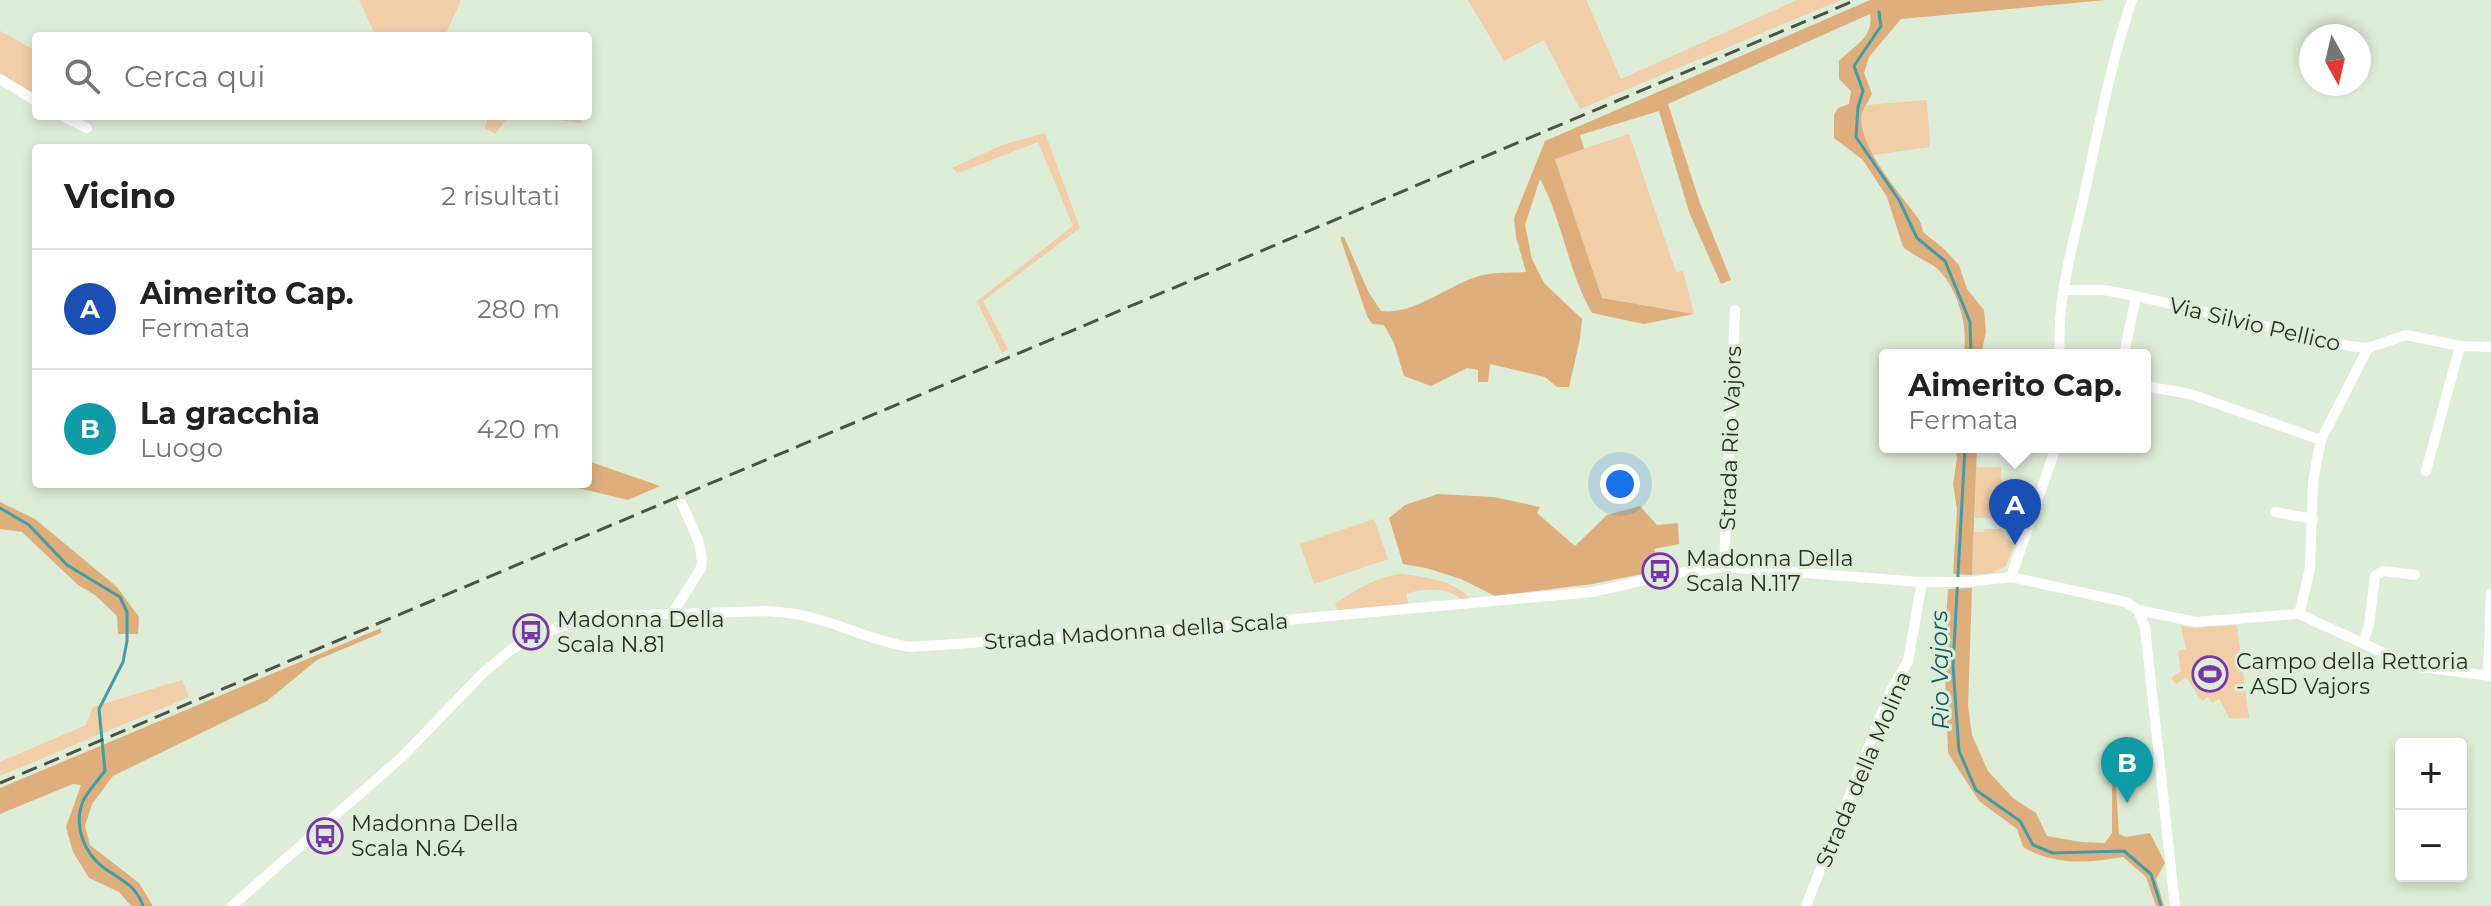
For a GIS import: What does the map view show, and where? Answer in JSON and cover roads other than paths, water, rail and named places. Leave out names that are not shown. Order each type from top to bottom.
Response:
[{"type":"street","points":[[2060,349],[2059,322],[2064,290],[2100,116],[2132,0]]},
{"type":"street","points":[[0,79],[32,99]]},
{"type":"street","points":[[70,120],[87,128]]},
{"type":"street","name":"Via Silvio Pellico","points":[[2064,290],[2104,290],[2136,296],[2350,346],[2368,348],[2406,335],[2460,346],[2491,347]]},
{"type":"street","points":[[2125,349],[2136,296]]},
{"type":"street","name":"Strada Rio Vajors","points":[[1724,567],[1735,310]]},
{"type":"street","points":[[2426,471],[2460,346]]},
{"type":"street","points":[[2368,348],[2321,440],[2313,481],[2310,569],[2299,614],[2419,667],[2490,675],[2491,594]]},
{"type":"street","points":[[2151,387],[2190,394],[2321,440]]},
{"type":"street","points":[[2011,577],[2054,453]]},
{"type":"street","points":[[672,614],[703,560],[682,504]]},
{"type":"street","points":[[2275,512],[2313,519]]},
{"type":"street","name":"Strada Madonna della Scala","points":[[232,906],[403,756],[483,673],[512,649],[538,635],[587,617],[766,611],[790,613],[818,619],[887,644],[910,647],[1208,627],[1580,594],[1696,569],[1724,567],[1947,583],[2011,577],[2112,598],[2138,610],[2196,622],[2299,614]]},
{"type":"street","points":[[2363,643],[2369,625],[2375,576],[2383,571],[2415,575]]},
{"type":"street","name":"Strada della Molina","points":[[1806,906],[1891,690],[1908,661],[1922,582]]},
{"type":"street","points":[[2138,610],[2145,627],[2175,906]]},
{"type":"waterway","name":"Rio Vajors","points":[[1879,12],[1881,26],[1854,66],[1863,91],[1858,107],[1856,137],[1899,200],[1917,238],[1945,261],[1970,322],[1971,349]]},
{"type":"waterway","name":"Rio Vajors","points":[[1965,453],[1953,666],[1959,751],[1976,790],[2020,821],[2033,845],[2053,853],[2124,851],[2151,874],[2161,906]]},
{"type":"waterway","points":[[0,508],[29,525],[67,565],[120,597],[127,612],[123,662],[99,709],[105,771],[83,801],[79,820],[82,838],[91,855],[132,888],[143,906]]},
{"type":"railway","points":[[0,783],[1856,0]]},
{"type":"place","name":"Aimerito Cap.","points":[[2015,545]]},
{"type":"place","name":"Madonna Della Scala N.117","points":[[1660,571]]},
{"type":"place","name":"Madonna Della Scala N.81","points":[[531,632]]},
{"type":"place","name":"Campo della Rettoria - ASD Vajors","points":[[2210,674]]},
{"type":"place","name":"La gracchia","points":[[2127,803]]},
{"type":"place","name":"Madonna Della Scala N.64","points":[[325,836]]}]
